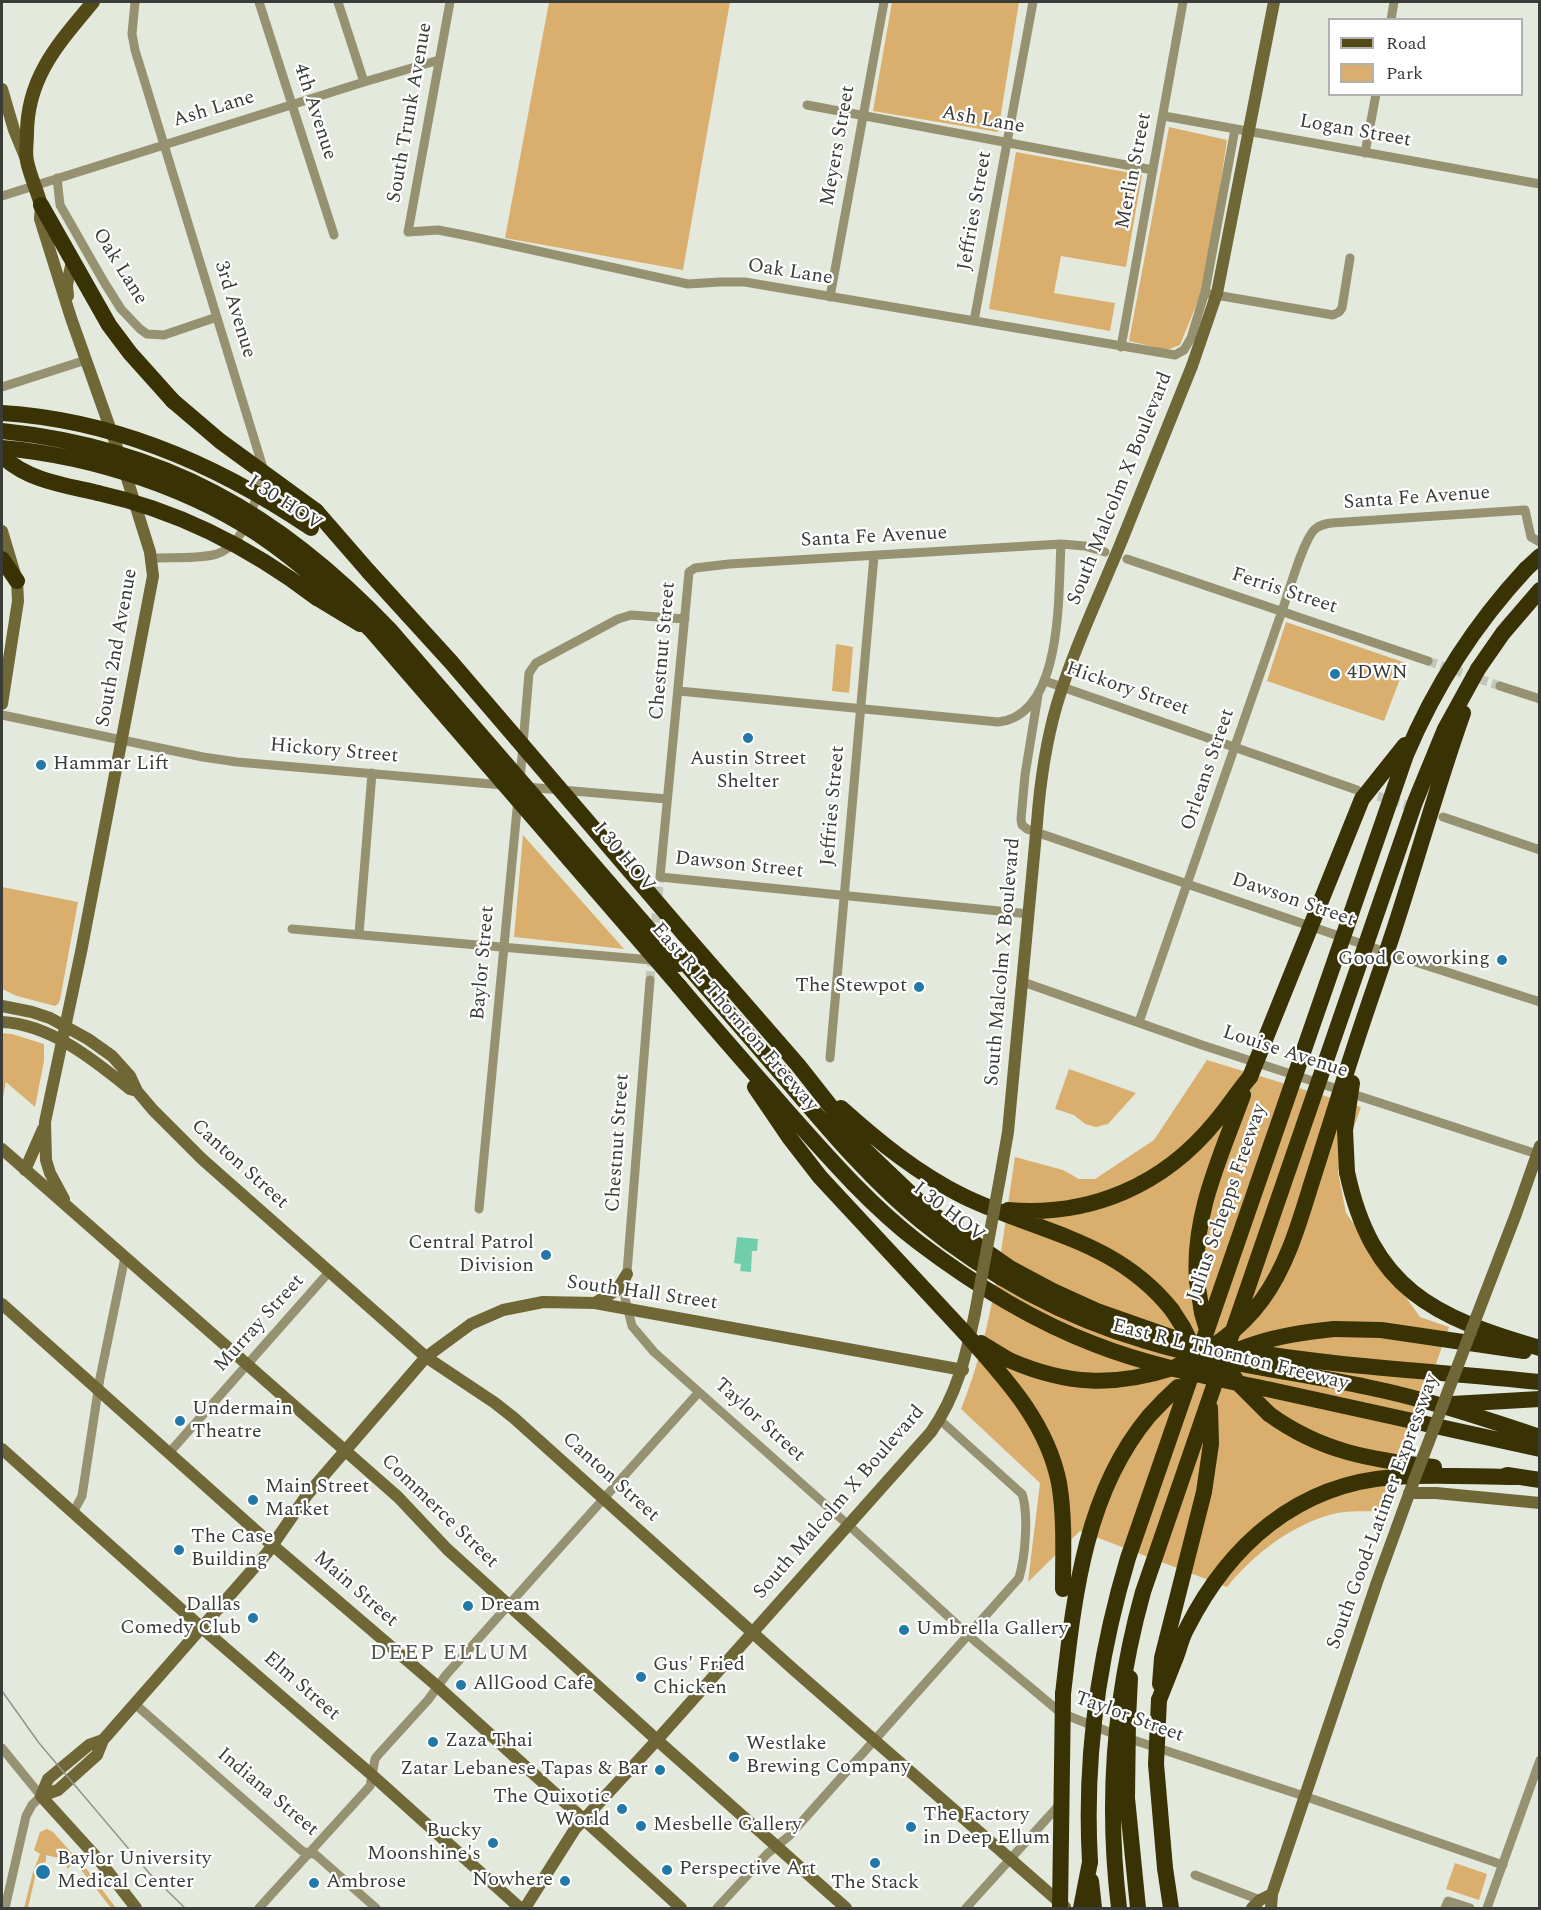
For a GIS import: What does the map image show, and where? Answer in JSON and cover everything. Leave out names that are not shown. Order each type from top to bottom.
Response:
[{"type":"highway","points":[[40,205],[109,325],[130,354],[173,401],[220,441],[316,511],[369,572]]},
{"type":"highway","name":"East R L Thornton Freeway","points":[[2,413],[48,418],[109,431],[162,447],[198,462],[273,502],[369,572],[415,620],[798,1065],[865,1150],[930,1212],[1010,1268],[1097,1311],[1171,1337],[1283,1358],[1539,1382]]},
{"type":"highway","name":"I 30 HOV","points":[[2,424],[91,439],[160,460],[244,501],[273,518],[314,548],[358,587],[407,639],[829,1138],[881,1194],[935,1240],[1000,1284],[1043,1308],[1118,1340],[1237,1372],[1417,1405],[1539,1399]]},
{"type":"highway","name":"I 30 HOV","points":[[2,431],[89,446],[161,468],[202,486],[245,509],[306,550],[346,585],[390,630],[679,960]]},
{"type":"highway","name":"East R L Thornton Freeway","points":[[2,448],[47,453],[102,465],[171,490],[218,512],[269,542],[338,597],[371,630],[801,1126],[877,1207],[917,1241],[958,1271],[1048,1324],[1094,1344],[1225,1380],[1539,1449]]},
{"type":"highway","points":[[2,456],[17,469],[42,480],[164,512],[208,530],[258,557],[317,598],[371,630]]},
{"type":"highway","name":"Julius Schepps Freeway","points":[[1094,1908],[1088,1798],[1093,1717],[1103,1654],[1121,1582],[1389,801],[1420,726],[1441,683],[1468,641],[1497,603],[1539,556]]},
{"type":"highway","points":[[2,560],[16,580]]},
{"type":"highway","points":[[1119,1908],[1113,1837],[1113,1772],[1119,1702],[1131,1638],[1158,1546],[1414,802],[1445,729],[1478,669],[1503,633],[1539,590]]},
{"type":"highway","points":[[1478,669],[1441,777],[1393,933],[1347,1107],[1345,1130],[1347,1172],[1361,1223],[1372,1244],[1395,1275],[1413,1294],[1455,1320],[1498,1336],[1539,1347]]},
{"type":"highway","points":[[1420,726],[1362,800],[1250,1077],[1223,1125],[1201,1216],[1196,1248],[1197,1281],[1202,1313],[1217,1351],[1243,1389],[1269,1414],[1300,1435],[1354,1455],[1539,1480]]},
{"type":"highway","points":[[965,1333],[1009,1360],[1029,1368],[1054,1376],[1083,1381],[1110,1381],[1131,1379],[1173,1368],[1218,1343],[1236,1328],[1261,1301],[1285,1258],[1302,1213],[1367,1005],[1393,933]]},
{"type":"highway","points":[[710,1022],[801,1152],[870,1232],[965,1333],[1012,1387],[1031,1412],[1046,1440],[1056,1471],[1062,1518],[1063,1694],[1058,1905]]},
{"type":"highway","points":[[798,1065],[876,1140],[937,1182],[993,1209],[1088,1245],[1117,1261],[1142,1279],[1172,1310],[1194,1346],[1202,1366],[1210,1408],[1211,1443],[1178,1627]]},
{"type":"highway","points":[[993,1209],[1037,1211],[1063,1209],[1093,1204],[1117,1196],[1142,1184],[1169,1166],[1223,1125]]},
{"type":"highway","points":[[1063,1694],[1076,1590],[1090,1531],[1115,1469],[1149,1416],[1178,1387],[1195,1374],[1254,1343],[1277,1337],[1334,1329],[1381,1330],[1496,1348],[1539,1352]]},
{"type":"highway","name":"I 30 HOV","points":[[1442,1405],[1539,1437]]},
{"type":"highway","points":[[1171,1908],[1165,1868],[1156,1764],[1162,1659],[1178,1627],[1230,1561],[1263,1528],[1300,1504],[1344,1486],[1393,1477],[1517,1477]]},
{"type":"highway","points":[[1131,1638],[1127,1798],[1138,1908]]},
{"type":"highway","points":[[1082,1908],[1090,1862]]},
{"type":"highway","points":[[1164,1908],[1165,1868]]},
{"type":"main road","points":[[27,160],[28,113],[39,75],[57,45],[93,2]]},
{"type":"main road","name":"South Malcolm X Boulevard","points":[[525,1908],[575,1829],[657,1740],[940,1420],[956,1389],[963,1370],[975,1313],[1008,1132],[1036,828],[1043,771],[1057,704],[1218,293],[1274,2]]},
{"type":"main road","name":"South 2nd Avenue","points":[[2,89],[14,130],[35,185],[40,205],[40,219],[71,318],[120,456],[152,558],[153,576],[123,740],[45,1122],[25,1170]]},
{"type":"main road","points":[[71,318],[67,285],[72,261]]},
{"type":"main road","points":[[2,531],[16,580],[18,601],[2,704]]},
{"type":"main road","points":[[2,999],[17,1009]]},
{"type":"main road","name":"Canton Street","points":[[2,1006],[50,1018],[112,1056],[130,1076],[137,1091],[172,1131],[329,1272],[426,1357],[495,1403],[1058,1905],[1067,1908]]},
{"type":"main road","name":"Canton Street","points":[[2,1022],[32,1028],[62,1041],[93,1060],[130,1089],[137,1091]]},
{"type":"main road","name":"South 2nd Avenue","points":[[45,1122],[45,1144],[50,1173],[71,1210]]},
{"type":"main road","name":"Commerce Street","points":[[2,1149],[398,1497],[447,1549],[843,1907]]},
{"type":"main road","name":"South Good-Latimer Expressway","points":[[1271,1908],[1272,1894],[1304,1796],[1411,1488],[1516,1214],[1538,1150]]},
{"type":"main road","points":[[596,1303],[617,1290],[627,1274]]},
{"type":"main road","name":"South Hall Street","points":[[41,1796],[58,1790],[97,1755],[103,1740],[273,1545],[307,1495],[426,1357],[471,1324],[503,1310],[543,1302],[596,1303],[963,1370]]},
{"type":"main road","name":"Main Street","points":[[3,1309],[98,1389],[273,1545],[437,1686],[681,1908]]},
{"type":"main road","name":"Elm Street","points":[[2,1449],[520,1908]]},
{"type":"main road","points":[[1411,1488],[1436,1493],[1539,1503]]},
{"type":"main road","points":[[41,1796],[99,1860],[135,1908]]},
{"type":"main road","points":[[1256,1904],[1272,1894]]},
{"type":"street","name":"3rd Avenue","points":[[135,2],[132,34],[135,50],[264,471],[246,525],[241,535],[226,548],[214,555],[152,558]]},
{"type":"street","name":"4th Avenue","points":[[259,2],[334,234]]},
{"type":"street","points":[[338,2],[364,82]]},
{"type":"street","name":"South Trunk Avenue","points":[[408,232],[450,2]]},
{"type":"street","name":"Meyers Street","points":[[830,297],[884,2]]},
{"type":"street","name":"Jeffries Street","points":[[974,321],[1033,2]]},
{"type":"street","name":"Merlin Street","points":[[1121,347],[1183,2]]},
{"type":"street","points":[[1391,18],[1394,2]]},
{"type":"street","name":"Ash Lane","points":[[2,196],[438,60]]},
{"type":"street","points":[[1365,153],[1376,96]]},
{"type":"street","name":"Ash Lane","points":[[807,105],[1153,170]]},
{"type":"street","name":"Logan Street","points":[[1164,116],[1539,184]]},
{"type":"street","points":[[1235,129],[1205,292],[1333,315],[1339,312],[1344,298],[1350,258]]},
{"type":"street","name":"Oak Lane","points":[[57,178],[60,205],[121,309],[140,329],[147,334],[164,334],[217,317]]},
{"type":"street","name":"Oak Lane","points":[[408,232],[438,230],[688,284],[745,282],[1168,355],[1178,354],[1184,350],[1191,338],[1205,292]]},
{"type":"street","points":[[2,387],[86,360]]},
{"type":"street","name":"Santa Fe Avenue","points":[[1314,530],[1321,525],[1332,523],[1525,510],[1533,540],[1539,542]]},
{"type":"street","name":"Orleans Street","points":[[1139,1022],[1306,543],[1314,530]]},
{"type":"street","points":[[1045,681],[1053,650],[1061,544]]},
{"type":"street","name":"Santa Fe Avenue","points":[[689,572],[695,568],[729,564],[1061,544],[1085,546],[1105,552]]},
{"type":"street","name":"Jeffries Street","points":[[830,1058],[874,556]]},
{"type":"street","name":"Ferris Street","points":[[1127,559],[1428,661]]},
{"type":"street","name":"Chestnut Street","points":[[660,877],[689,572]]},
{"type":"street","name":"Baylor Street","points":[[479,1209],[529,673],[536,663],[618,619],[631,615],[685,619]]},
{"type":"street","name":"Hickory Street","points":[[679,691],[998,722],[1020,715],[1038,695],[1045,681],[1357,789]]},
{"type":"street","points":[[1500,686],[1539,699]]},
{"type":"street","points":[[1036,828],[1027,829],[1022,825],[1021,819],[1025,775],[1038,695]]},
{"type":"street","name":"Hickory Street","points":[[2,715],[237,762],[667,799]]},
{"type":"street","points":[[359,934],[372,773]]},
{"type":"street","points":[[1443,817],[1539,850]]},
{"type":"street","name":"Dawson Street","points":[[1036,828],[1188,884],[1539,1002]]},
{"type":"street","name":"Dawson Street","points":[[660,877],[1029,914]]},
{"type":"street","points":[[292,928],[652,960]]},
{"type":"street","name":"Chestnut Street","points":[[627,1308],[625,1298],[650,980]]},
{"type":"street","name":"Louise Avenue","points":[[1023,982],[1202,1045],[1538,1150]]},
{"type":"street","points":[[73,1513],[82,1496],[98,1389],[125,1257]]},
{"type":"street","name":"Murray Street","points":[[170,1453],[329,1272]]},
{"type":"street","name":"Taylor Street","points":[[627,1308],[632,1326],[654,1352],[1052,1707],[1067,1716],[1120,1736],[1304,1796],[1503,1865]]},
{"type":"street","points":[[259,1908],[367,1790],[378,1755],[508,1605],[699,1392]]},
{"type":"street","points":[[717,1908],[766,1854],[789,1836],[1019,1578],[1024,1538],[1025,1506],[1022,1494],[940,1420]]},
{"type":"street","name":"Indiana Street","points":[[135,1704],[302,1851],[316,1855],[376,1908]]},
{"type":"street","points":[[966,1908],[1065,1798],[1067,1716]]},
{"type":"street","points":[[2,1748],[41,1796],[26,1816],[4,1906]]},
{"type":"street","points":[[1487,1908],[1539,1760]]},
{"type":"street","points":[[1195,1875],[1256,1904]]},
{"type":"street","points":[[1446,1905],[1470,1908]]},
{"type":"green space","points":[[549,2],[730,2],[683,270],[505,238]]},
{"type":"green space","points":[[892,2],[1019,2],[998,132],[873,111]]},
{"type":"green space","points":[[1169,127],[1227,140],[1206,281],[1180,345],[1167,350],[1129,341]]},
{"type":"green space","points":[[1016,152],[1142,175],[1126,267],[1061,256],[1054,293],[1115,303],[1110,331],[989,309]]},
{"type":"green space","name":"4DWN","points":[[1286,622],[1406,663],[1384,721],[1267,681]]},
{"type":"green space","points":[[836,644],[853,647],[849,693],[832,691]]},
{"type":"green space","points":[[523,835],[624,949],[514,937]]},
{"type":"green space","points":[[2,887],[78,902],[60,1000],[55,1006],[17,996],[2,989]]},
{"type":"green space","points":[[2,1033],[44,1044],[44,1061],[35,1107],[6,1082],[2,1102]]},
{"type":"green space","points":[[1207,1060],[1361,1107],[1338,1172],[1346,1213],[1420,1317],[1449,1327],[1384,1511],[1339,1513],[1303,1525],[1261,1552],[1227,1587],[1080,1531],[1028,1582],[1040,1483],[961,1409],[982,1347],[996,1284],[1015,1157],[1063,1170],[1079,1179],[1095,1179],[1154,1140]]},
{"type":"green space","points":[[1069,1069],[1136,1093],[1108,1124],[1096,1127],[1085,1124],[1074,1115],[1055,1109]]},
{"type":"green space","points":[[47,1829],[53,1832],[89,1872],[116,1908],[111,1908],[75,1862],[67,1869],[66,1860],[46,1855],[46,1862],[38,1864],[28,1908],[24,1908],[40,1854],[34,1850],[40,1832]]},
{"type":"green space","points":[[1455,1863],[1487,1874],[1479,1900],[1446,1889]]},
{"type":"shaded area","points":[[737,1237],[758,1239],[757,1251],[752,1251],[751,1272],[740,1271],[741,1264],[734,1263]]},
{"type":"tunnel","points":[[1428,661],[1500,686]]},
{"type":"tunnel","points":[[1365,792],[1415,808]]},
{"type":"tunnel","points":[[654,936],[660,877]]},
{"type":"tunnel","points":[[650,980],[652,955]]},
{"type":"tram line","points":[[2,1691],[39,1743],[150,1874],[185,1908]]},
{"type":"place","name":"4DWN","points":[[1335,674]]},
{"type":"place","name":"Austin Street Shelter","points":[[748,738]]},
{"type":"place","name":"Hammar Lift","points":[[41,765]]},
{"type":"place","name":"Good Coworking","points":[[1502,960]]},
{"type":"place","name":"The Stewpot","points":[[919,987]]},
{"type":"place","name":"Central Patrol Division","points":[[546,1255]]},
{"type":"place","name":"Undermain Theatre","points":[[180,1421]]},
{"type":"place","name":"Main Street Market","points":[[253,1500]]},
{"type":"place","name":"The Case Building","points":[[179,1550]]},
{"type":"place","name":"Dream","points":[[468,1606]]},
{"type":"place","name":"Dallas Comedy Club","points":[[253,1618]]},
{"type":"place","name":"Umbrella Gallery","points":[[904,1630]]},
{"type":"place","name":"Gus' Fried Chicken","points":[[641,1677]]},
{"type":"place","name":"AllGood Cafe","points":[[461,1685]]},
{"type":"place","name":"Zaza Thai","points":[[433,1742]]},
{"type":"place","name":"Westlake Brewing Company","points":[[734,1757]]},
{"type":"place","name":"Zatar Lebanese Tapas & Bar","points":[[660,1770]]},
{"type":"place","name":"The Quixotic World","points":[[622,1809]]},
{"type":"place","name":"Mesbelle Gallery","points":[[641,1826]]},
{"type":"place","name":"The Factory in Deep Ellum","points":[[911,1827]]},
{"type":"place","name":"Bucky Moonshine's","points":[[493,1843]]},
{"type":"place","name":"The Stack","points":[[875,1863]]},
{"type":"place","name":"Perspective Art","points":[[667,1870]]},
{"type":"place","name":"Baylor University Medical Center","points":[[43,1872]]},
{"type":"place","name":"Nowhere","points":[[565,1881]]},
{"type":"place","name":"Ambrose","points":[[314,1883]]},
{"type":"district","name":"DEEP ELLUM","points":[[450,1655]]}]
